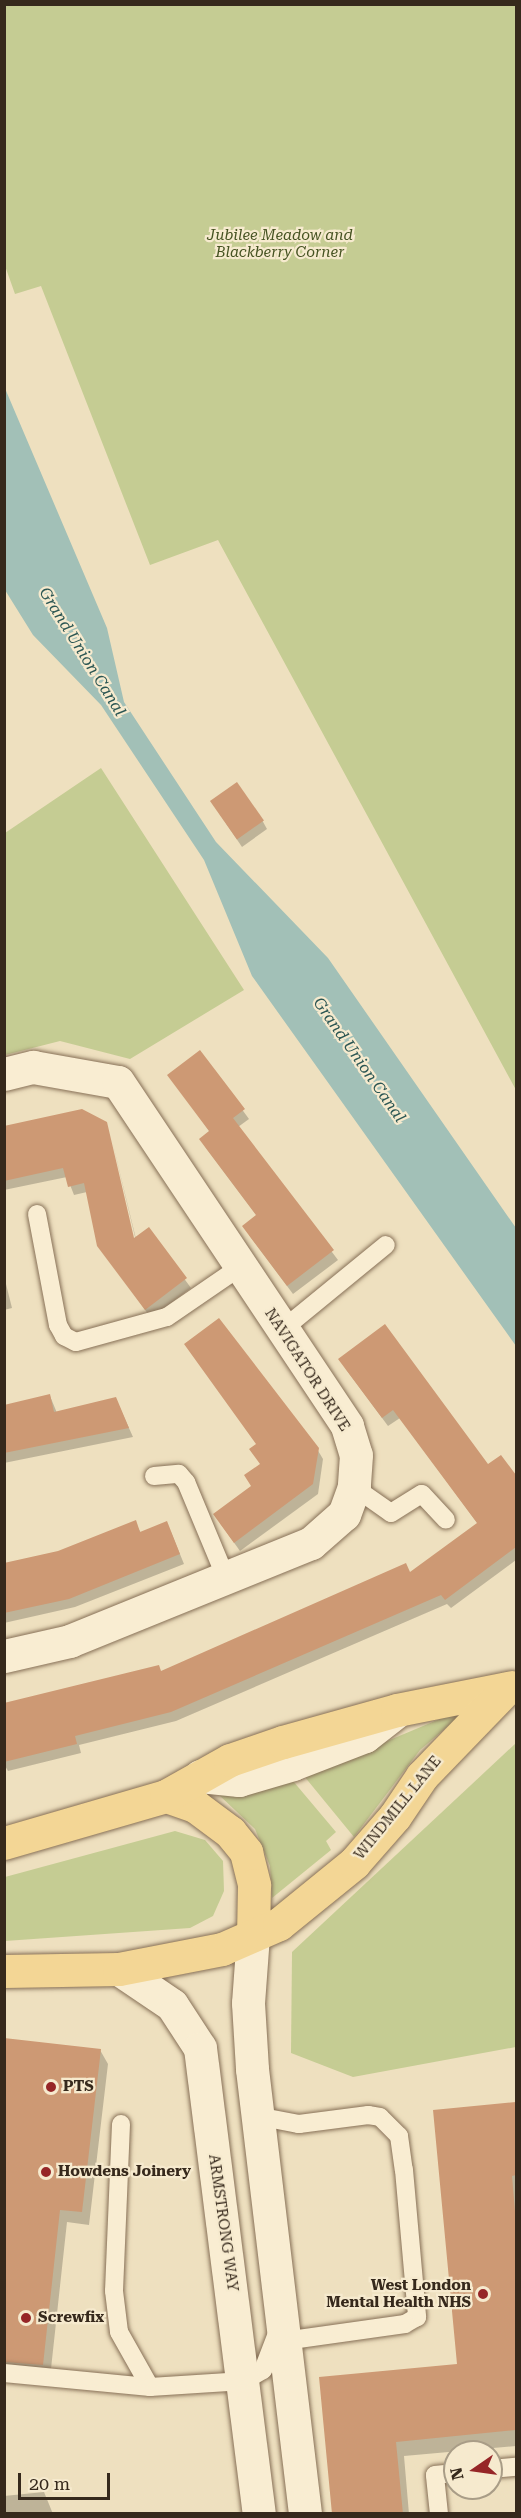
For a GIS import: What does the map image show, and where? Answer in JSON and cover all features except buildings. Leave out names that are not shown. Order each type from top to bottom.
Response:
[{"type":"main road","name":"WINDMILL LANE","points":[[4,1843],[166,1796],[200,1776],[283,1742],[397,1710],[511,1687]]},
{"type":"main road","name":"WINDMILL LANE","points":[[4,1971],[119,1969],[222,1948],[294,1916],[336,1881],[396,1815],[422,1776],[511,1687]]},
{"type":"main road","points":[[166,1796],[195,1806],[230,1832],[246,1852],[254,1885],[253,1935]]},
{"type":"street","name":"NAVIGATOR DRIVE","points":[[4,1074],[33,1067],[118,1082],[347,1426],[356,1455],[354,1487],[344,1514],[311,1544],[70,1641],[4,1656]]},
{"type":"street","points":[[253,1935],[248,2003],[257,2116],[305,2514]]},
{"type":"street","name":"ARMSTRONG WAY","points":[[119,1969],[172,2005],[200,2048],[244,2381],[259,2514]]},
{"type":"lane","points":[[37,1214],[58,1325],[64,1336],[76,1342],[167,1317],[240,1267]]},
{"type":"lane","points":[[282,1330],[386,1245]]},
{"type":"lane","points":[[154,1476],[179,1474],[186,1482],[226,1578]]},
{"type":"lane","points":[[354,1487],[391,1513],[422,1494],[446,1520]]},
{"type":"lane","points":[[4,2373],[150,2388],[244,2381],[263,2370],[283,2331],[405,2324],[417,2317],[399,2136],[380,2117],[368,2115],[299,2124],[257,2116]]},
{"type":"lane","points":[[121,2124],[114,2291],[119,2332],[150,2388]]},
{"type":"lane","points":[[439,2514],[435,2475],[443,2474]]},
{"type":"green space","name":"Jubilee Meadow and Blackberry Corner","points":[[4,5],[516,5],[516,1090],[218,540],[150,565],[41,286],[15,294],[4,263]]},
{"type":"green space","points":[[101,768],[244,990],[130,1059],[60,1041],[5,1055],[5,833]]},
{"type":"green space","points":[[454,1713],[460,1716],[420,1750],[354,1837],[304,1776]]},
{"type":"green space","points":[[516,1743],[516,2047],[353,2077],[291,2053],[292,1952]]},
{"type":"green space","points":[[288,1775],[336,1832],[326,1841],[331,1850],[272,1898],[270,1866],[255,1829],[218,1794]]},
{"type":"green space","points":[[175,1831],[205,1840],[223,1861],[224,1891],[213,1916],[190,1928],[5,1941],[5,1877]]},
{"type":"water","name":"Grand Union Canal","points":[[4,386],[107,628],[124,702],[216,842],[328,958],[516,1228],[516,1346],[252,976],[204,860],[101,705],[33,635],[5,590]]},
{"type":"place","name":"PTS","points":[[51,2087]]},
{"type":"place","name":"Howdens Joinery","points":[[46,2172]]},
{"type":"place","name":"West London Mental Health NHS","points":[[483,2294]]},
{"type":"place","name":"Screwfix","points":[[26,2318]]}]
